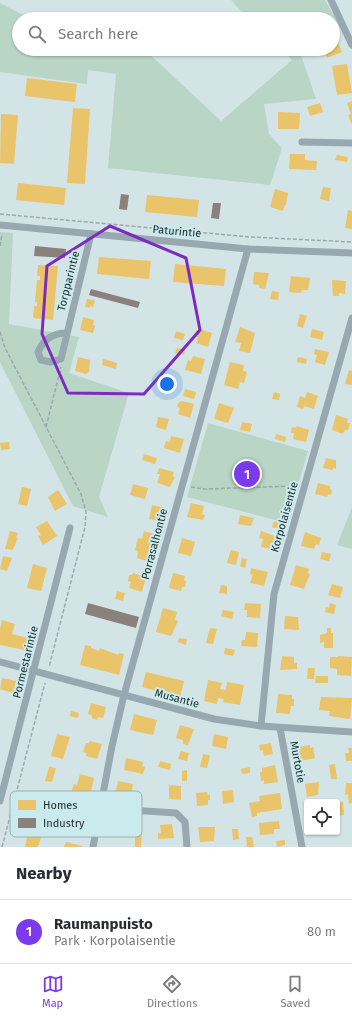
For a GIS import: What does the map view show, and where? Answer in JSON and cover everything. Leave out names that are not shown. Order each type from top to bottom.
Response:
[{"type":"street","points":[[331,0],[337,12]]},
{"type":"street","points":[[340,19],[352,45]]},
{"type":"street","points":[[302,142],[352,143]]},
{"type":"street","name":"Paturintie","points":[[0,225],[248,249],[352,253]]},
{"type":"street","name":"Torpparintie","points":[[61,359],[91,234]]},
{"type":"street","name":"Porrasalhontie","points":[[103,791],[124,695],[248,249]]},
{"type":"street","name":"Korpolaisentie","points":[[262,726],[274,594],[352,318]]},
{"type":"street","points":[[61,359],[51,362],[42,360],[38,352],[43,342],[60,333],[67,333]]},
{"type":"street","name":"Pormestarintie","points":[[0,801],[70,528]]},
{"type":"street","name":"Musantie","points":[[0,662],[214,719],[280,728],[352,732]]},
{"type":"street","name":"Murtotie","points":[[280,728],[302,847]]},
{"type":"street","points":[[142,811],[176,813],[184,822],[187,847]]},
{"type":"street","name":"Porrasalhontie","points":[[93,847],[95,837]]},
{"type":"path","points":[[0,214],[250,237],[352,242]]},
{"type":"path","points":[[0,332],[5,348],[81,494],[86,512],[85,527],[17,791]]},
{"type":"path","points":[[46,427],[61,366],[61,359]]},
{"type":"path","points":[[182,485],[204,489],[304,486]]},
{"type":"path","points":[[2,847],[10,816]]},
{"type":"highlighted area","points":[[110,226],[186,258],[200,330],[144,394],[68,393],[42,334],[47,266]]},
{"type":"green space","points":[[231,0],[325,0],[332,12],[242,12]]},
{"type":"green space","points":[[0,3],[17,12],[12,12],[12,56],[151,56],[221,121],[292,60],[288,56],[301,56],[316,99],[264,104],[269,134],[282,148],[270,185],[108,168],[116,74],[88,70],[87,84],[0,72]]},
{"type":"green space","points":[[0,232],[13,233],[9,324],[79,337],[69,373],[129,393],[99,497],[108,517],[73,506],[0,362]]},
{"type":"green space","points":[[208,423],[308,451],[287,523],[187,497]]},
{"type":"green space","points":[[352,507],[352,549],[337,545]]},
{"type":"building: Homes","points":[[347,64],[352,93],[337,95],[332,66]]},
{"type":"building: Homes","points":[[27,78],[77,84],[75,102],[25,96]]},
{"type":"building: Homes","points":[[352,101],[352,125],[348,115],[351,114],[347,103]]},
{"type":"building: Homes","points":[[320,103],[323,112],[310,116],[307,107]]},
{"type":"building: Homes","points":[[73,108],[90,109],[85,184],[67,183]]},
{"type":"building: Homes","points":[[278,112],[300,113],[299,129],[278,129]]},
{"type":"building: Homes","points":[[1,114],[18,115],[14,164],[0,163]]},
{"type":"building: Homes","points":[[290,154],[305,154],[305,160],[317,161],[316,170],[289,169]]},
{"type":"building: Homes","points":[[337,155],[348,157],[347,162],[335,160]]},
{"type":"building: Homes","points":[[18,183],[66,188],[64,205],[16,200]]},
{"type":"building: Homes","points":[[323,187],[331,188],[329,201],[320,199]]},
{"type":"building: Homes","points":[[275,189],[288,193],[286,205],[283,211],[270,207]]},
{"type":"building: Homes","points":[[147,195],[199,200],[197,217],[145,212]]},
{"type":"building: Homes","points":[[348,210],[352,211],[352,229],[345,228]]},
{"type":"building: Homes","points":[[99,257],[151,261],[149,279],[97,274]]},
{"type":"building: Homes","points":[[175,264],[226,269],[224,286],[173,282]]},
{"type":"building: Homes","points":[[38,265],[58,266],[53,320],[33,318],[34,306],[37,306],[37,302],[35,302],[37,280],[40,280],[40,276],[37,276]]},
{"type":"building: Homes","points":[[254,272],[269,273],[265,289],[259,288],[259,285],[253,284]]},
{"type":"building: Homes","points":[[291,276],[310,278],[308,290],[302,290],[301,293],[289,292]]},
{"type":"building: Homes","points":[[332,280],[346,281],[345,294],[339,293],[339,296],[333,296]]},
{"type":"building: Homes","points":[[272,291],[279,292],[278,300],[270,299]]},
{"type":"building: Homes","points":[[87,299],[95,300],[93,307],[85,307]]},
{"type":"building: Homes","points":[[300,314],[307,316],[303,328],[297,326]]},
{"type":"building: Homes","points":[[83,317],[94,320],[93,325],[95,326],[93,333],[80,330]]},
{"type":"building: Homes","points":[[240,327],[255,333],[250,353],[239,351],[241,343],[235,342]]},
{"type":"building: Homes","points":[[200,329],[212,333],[208,347],[196,343],[198,337],[195,336],[196,330],[199,331]]},
{"type":"building: Homes","points":[[312,329],[324,332],[322,340],[310,337]]},
{"type":"building: Homes","points":[[176,331],[185,334],[183,340],[174,338]]},
{"type":"building: Homes","points":[[177,348],[185,350],[184,355],[175,353]]},
{"type":"building: Homes","points":[[315,349],[329,352],[325,365],[315,362],[317,355],[314,354]]},
{"type":"building: Homes","points":[[193,356],[205,359],[201,374],[185,370],[188,360],[191,361]]},
{"type":"building: Homes","points":[[78,357],[90,360],[89,372],[86,374],[75,371]]},
{"type":"building: Homes","points":[[298,357],[307,359],[306,364],[297,362]]},
{"type":"building: Homes","points":[[103,359],[117,363],[116,369],[102,365]]},
{"type":"building: Homes","points":[[230,362],[244,365],[243,371],[247,372],[244,383],[240,382],[238,389],[224,385]]},
{"type":"building: Homes","points":[[349,370],[352,371],[352,385],[345,384]]},
{"type":"building: Homes","points":[[185,389],[196,392],[194,399],[183,396]]},
{"type":"building: Homes","points":[[274,392],[280,394],[279,400],[272,399]]},
{"type":"building: Homes","points":[[307,392],[318,396],[314,409],[304,406],[303,409],[297,407],[300,396],[305,398]]},
{"type":"building: Homes","points":[[182,401],[194,404],[190,418],[178,414],[180,408],[177,407],[179,402]]},
{"type":"building: Homes","points":[[219,403],[234,408],[228,423],[214,419]]},
{"type":"building: Homes","points":[[336,415],[348,419],[347,423],[350,423],[348,430],[345,430],[343,434],[332,430]]},
{"type":"building: Homes","points":[[158,417],[169,419],[166,430],[156,427]]},
{"type":"building: Homes","points":[[242,422],[252,424],[250,432],[240,430]]},
{"type":"building: Homes","points":[[297,426],[309,430],[306,442],[293,439],[294,433],[291,433],[292,427],[296,428]]},
{"type":"building: Homes","points":[[276,434],[286,437],[285,442],[275,439]]},
{"type":"building: Homes","points":[[171,436],[184,439],[180,453],[164,448],[166,441],[170,442]]},
{"type":"building: Homes","points":[[9,442],[10,449],[1,450],[0,443]]},
{"type":"building: Homes","points":[[144,454],[157,458],[155,464],[142,460]]},
{"type":"building: Homes","points":[[326,458],[336,460],[336,469],[333,468],[333,470],[323,468]]},
{"type":"building: Homes","points":[[159,468],[174,472],[173,477],[175,477],[170,487],[157,483],[160,474],[157,474]]},
{"type":"building: Homes","points":[[318,483],[330,486],[330,489],[332,490],[331,495],[328,494],[327,497],[315,494]]},
{"type":"building: Homes","points":[[133,484],[148,488],[145,499],[130,495]]},
{"type":"building: Homes","points":[[22,487],[31,489],[27,506],[18,504]]},
{"type":"building: Homes","points":[[58,490],[67,504],[55,511],[48,497]]},
{"type":"building: Homes","points":[[191,503],[204,506],[202,514],[205,515],[203,520],[187,517]]},
{"type":"building: Homes","points":[[152,505],[165,508],[161,522],[149,519]]},
{"type":"building: Homes","points":[[240,515],[254,518],[251,526],[238,524]]},
{"type":"building: Homes","points":[[47,521],[57,536],[43,545],[38,536],[41,535],[36,527]]},
{"type":"building: Homes","points":[[274,521],[281,523],[280,529],[272,527]]},
{"type":"building: Homes","points":[[10,531],[18,533],[16,538],[18,538],[13,550],[5,549]]},
{"type":"building: Homes","points":[[144,531],[157,535],[150,562],[137,558],[138,552],[135,550],[138,538],[142,539]]},
{"type":"building: Homes","points":[[261,531],[278,537],[274,550],[261,547],[263,539],[259,538]]},
{"type":"building: Homes","points":[[305,532],[321,538],[319,545],[316,544],[314,549],[301,546]]},
{"type":"building: Homes","points":[[182,538],[195,542],[191,556],[178,553]]},
{"type":"building: Homes","points":[[231,550],[239,552],[236,565],[227,563]]},
{"type":"building: Homes","points":[[322,552],[331,554],[329,561],[320,559]]},
{"type":"building: Homes","points":[[3,556],[12,558],[7,571],[0,569]]},
{"type":"building: Homes","points":[[242,558],[247,559],[245,568],[240,566]]},
{"type":"building: Homes","points":[[33,564],[47,568],[41,591],[27,588]]},
{"type":"building: Homes","points":[[296,565],[309,569],[308,573],[310,574],[304,589],[290,585]]},
{"type":"building: Homes","points":[[251,568],[268,572],[264,586],[250,583],[253,575],[250,574]]},
{"type":"building: Homes","points":[[133,573],[146,577],[142,592],[129,588],[131,582],[128,581],[129,575],[132,575]]},
{"type":"building: Homes","points":[[173,573],[185,576],[185,587],[182,587],[181,591],[169,588]]},
{"type":"building: Homes","points":[[332,584],[343,587],[340,598],[328,595]]},
{"type":"building: Homes","points":[[221,585],[227,586],[227,594],[219,593]]},
{"type":"building: Homes","points":[[117,591],[125,593],[123,601],[115,599]]},
{"type":"building: Homes","points":[[245,603],[261,604],[260,618],[247,617],[247,610],[244,610]]},
{"type":"building: Homes","points":[[330,603],[336,605],[334,614],[325,612],[326,607],[329,608]]},
{"type":"building: Homes","points":[[163,608],[177,612],[175,620],[178,621],[171,636],[156,632]]},
{"type":"building: Homes","points":[[223,610],[234,612],[232,619],[221,616]]},
{"type":"building: Homes","points":[[285,616],[298,617],[299,630],[284,629]]},
{"type":"building: Homes","points":[[2,620],[15,624],[12,634],[28,638],[24,650],[0,645],[0,629]]},
{"type":"building: Homes","points":[[210,628],[217,629],[213,644],[206,643]]},
{"type":"building: Homes","points":[[327,628],[331,628],[331,633],[333,633],[333,648],[324,648],[324,642],[320,643],[320,635],[327,633]]},
{"type":"building: Homes","points":[[246,632],[258,633],[257,647],[241,646],[242,640],[245,640]]},
{"type":"building: Homes","points":[[179,638],[187,639],[186,645],[178,642]]},
{"type":"building: Homes","points":[[85,645],[91,646],[91,648],[99,651],[100,648],[118,655],[119,653],[124,654],[119,675],[80,665]]},
{"type":"building: Homes","points":[[225,648],[235,650],[233,656],[224,654]]},
{"type":"building: Homes","points":[[282,656],[294,657],[294,663],[297,663],[297,669],[280,670]]},
{"type":"building: Homes","points":[[330,657],[352,657],[351,676],[337,675],[337,669],[330,668]]},
{"type":"building: Homes","points":[[308,668],[315,668],[314,679],[307,679]]},
{"type":"building: Homes","points":[[146,672],[184,681],[180,697],[142,687]]},
{"type":"building: Homes","points":[[316,676],[328,676],[328,683],[315,683]]},
{"type":"building: Homes","points":[[2,678],[16,681],[13,693],[0,689]]},
{"type":"building: Homes","points":[[208,680],[222,683],[220,689],[226,690],[227,682],[244,685],[240,705],[223,702],[224,699],[218,698],[217,704],[204,701]]},
{"type":"building: Homes","points":[[278,694],[292,695],[292,699],[294,699],[294,706],[291,706],[290,714],[276,713]]},
{"type":"building: Homes","points":[[321,697],[352,698],[350,719],[329,716],[330,711],[319,710]]},
{"type":"building: Homes","points":[[91,703],[106,707],[103,718],[98,717],[97,720],[92,718],[92,715],[88,714]]},
{"type":"building: Homes","points":[[71,711],[79,713],[78,718],[70,716]]},
{"type":"building: Homes","points":[[134,714],[157,720],[153,735],[130,730]]},
{"type":"building: Homes","points":[[180,725],[194,729],[188,745],[183,744],[183,740],[176,738]]},
{"type":"building: Homes","points":[[57,734],[70,737],[63,759],[51,756]]},
{"type":"building: Homes","points":[[214,734],[228,737],[226,749],[212,746]]},
{"type":"building: Homes","points":[[90,741],[102,744],[97,759],[86,756],[86,753],[83,752],[86,743],[89,743]]},
{"type":"building: Homes","points":[[271,743],[273,754],[264,756],[263,750],[260,751],[259,745]]},
{"type":"building: Homes","points":[[310,745],[310,748],[313,747],[315,758],[300,761],[298,747]]},
{"type":"building: Homes","points":[[348,748],[352,748],[352,761],[346,761],[345,753],[349,753]]},
{"type":"building: Homes","points":[[181,751],[189,753],[187,761],[178,759]]},
{"type":"building: Homes","points":[[203,754],[210,755],[207,768],[200,767]]},
{"type":"building: Homes","points":[[126,758],[143,762],[142,766],[145,767],[143,774],[124,770]]},
{"type":"building: Homes","points":[[160,761],[171,764],[170,770],[158,767]]},
{"type":"building: Homes","points":[[335,764],[337,779],[331,779],[329,765]]},
{"type":"building: Homes","points":[[275,765],[278,782],[264,784],[264,780],[261,781],[260,772],[262,772],[262,768]]},
{"type":"building: Homes","points":[[49,767],[56,768],[52,782],[45,781]]},
{"type":"building: Homes","points":[[250,767],[250,773],[242,774],[241,769]]},
{"type":"building: Homes","points":[[187,770],[187,781],[182,781],[182,771]]},
{"type":"building: Homes","points":[[80,774],[94,778],[91,791],[72,791],[74,784],[77,785]]},
{"type":"building: Homes","points":[[118,781],[133,784],[132,791],[116,791]]},
{"type":"building: Homes","points":[[319,782],[318,795],[307,797],[305,784]]},
{"type":"building: Homes","points":[[346,783],[352,783],[352,803],[349,804],[348,794],[345,795]]},
{"type":"building: Homes","points":[[169,785],[181,786],[181,800],[169,799]]},
{"type":"building: Homes","points":[[233,790],[234,802],[223,804],[222,791]]},
{"type":"building: Homes","points":[[207,792],[208,795],[210,794],[208,805],[197,806],[196,793]]},
{"type":"building: Homes","points":[[280,793],[282,809],[257,813],[257,816],[252,817],[249,803],[260,801],[259,796]]},
{"type":"building: Homes","points":[[340,802],[343,802],[344,815],[340,816]]},
{"type":"building: Homes","points":[[279,821],[280,829],[274,829],[274,834],[260,835],[259,823]]},
{"type":"building: Homes","points":[[172,824],[174,838],[158,839],[158,833],[161,833],[160,825]]},
{"type":"building: Homes","points":[[215,826],[214,841],[200,842],[198,827]]},
{"type":"building: Homes","points":[[232,829],[238,829],[239,839],[233,840]]},
{"type":"building: Homes","points":[[27,837],[41,837],[38,847],[25,847]]},
{"type":"building: Homes","points":[[135,837],[142,837],[141,847],[135,847]]},
{"type":"building: Homes","points":[[246,837],[252,837],[254,847],[247,847]]},
{"type":"building: Homes","points":[[285,840],[285,845],[277,847],[276,841]]},
{"type":"building: Homes","points":[[66,842],[82,846],[82,847],[64,847]]},
{"type":"building: Industry","points":[[121,194],[129,195],[127,210],[119,209]]},
{"type":"building: Industry","points":[[213,203],[221,203],[219,219],[211,218]]},
{"type":"building: Industry","points":[[35,246],[66,249],[65,258],[34,256]]},
{"type":"building: Industry","points":[[91,289],[140,302],[138,308],[89,295]]},
{"type":"building: Industry","points":[[88,603],[139,617],[136,628],[85,614]]},
{"type":"place","name":"Raumanpuisto","points":[[247,474]]}]
